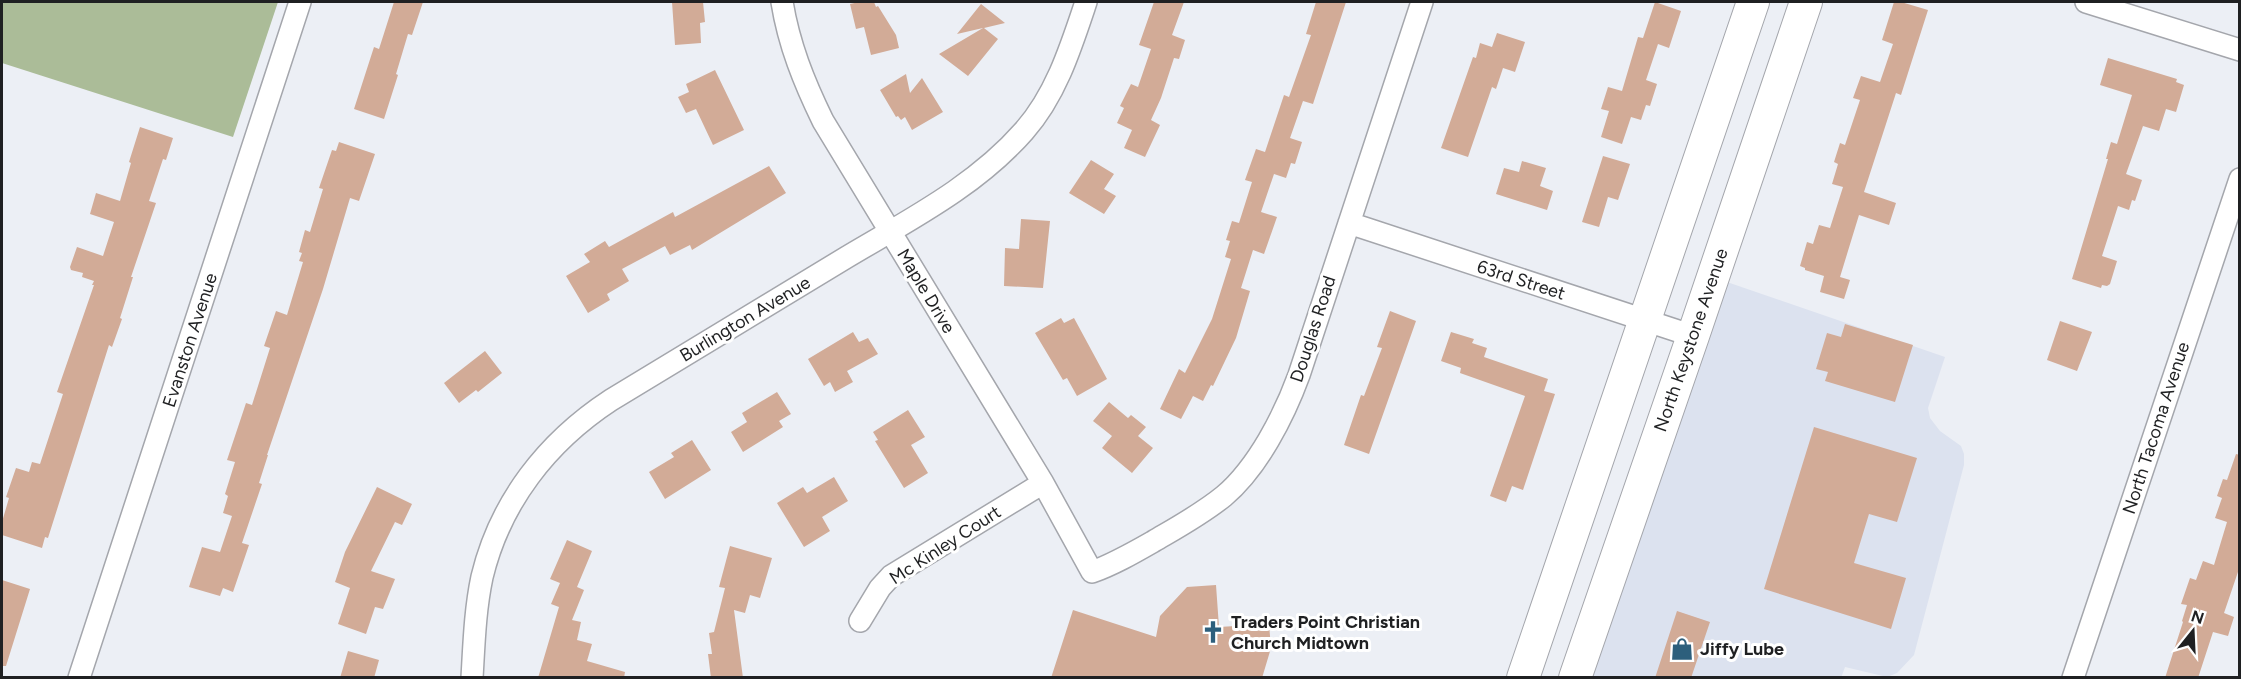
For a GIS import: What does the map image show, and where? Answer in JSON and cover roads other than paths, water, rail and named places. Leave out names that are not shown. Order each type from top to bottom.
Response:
[{"type":"main road","points":[[1523,678],[1753,2]]},
{"type":"main road","name":"North Keystone Avenue","points":[[1575,678],[1806,2]]},
{"type":"street","name":"Evanston Avenue","points":[[79,678],[300,2]]},
{"type":"street","name":"Maple Drive","points":[[782,2],[792,50],[809,95],[823,121],[1043,483],[1092,572]]},
{"type":"street","name":"Burlington Avenue","points":[[472,678],[478,601],[488,558],[499,527],[513,499],[545,455],[576,425],[610,400],[890,232],[978,175],[1003,154],[1025,130],[1055,84],[1068,55],[1086,2]]},
{"type":"street","name":"Douglas Road","points":[[1092,572],[1112,564],[1205,510],[1225,495],[1254,460],[1277,424],[1295,384],[1422,2]]},
{"type":"street","points":[[2086,2],[2240,50]]},
{"type":"street","name":"North Tacoma Avenue","points":[[2073,678],[2240,179]]},
{"type":"street","name":"63rd Street","points":[[1349,223],[1693,336]]},
{"type":"street","name":"Mc Kinley Court","points":[[860,621],[880,588],[891,576],[1043,483]]},
{"type":"place","name":"Traders Point Christian Church Midtown","points":[[1213,632]]},
{"type":"place","name":"Jiffy Lube","points":[[1682,649]]}]
